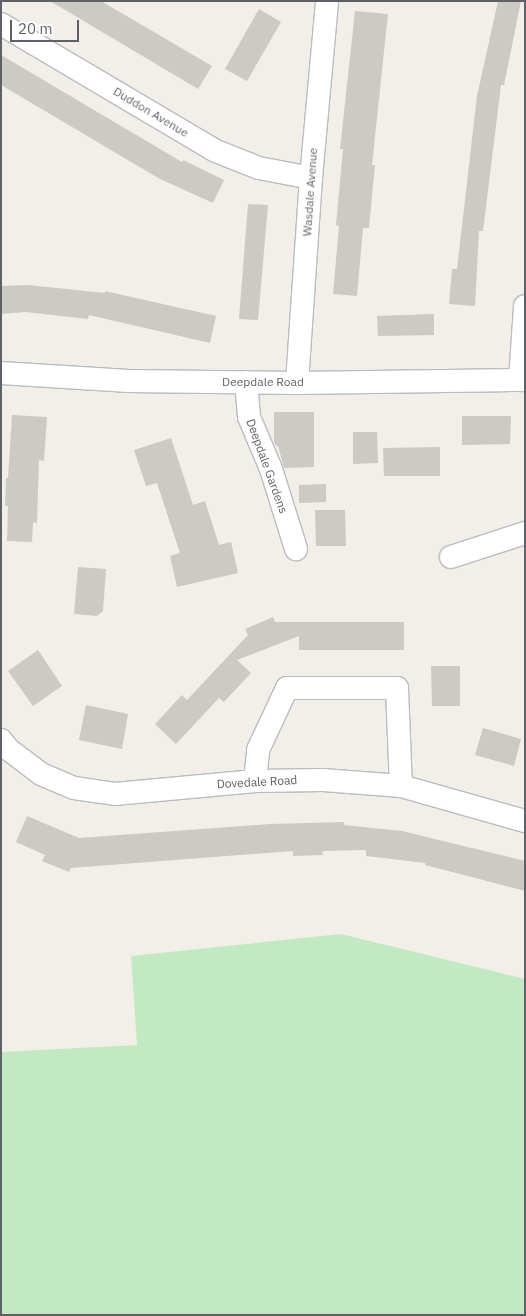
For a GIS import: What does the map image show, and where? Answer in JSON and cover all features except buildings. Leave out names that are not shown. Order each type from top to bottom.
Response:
[{"type":"street","name":"Wasdale Avenue","points":[[297,383],[311,178],[327,1]]},
{"type":"street","name":"Duddon Avenue","points":[[1,24],[216,150],[258,168],[311,178]]},
{"type":"street","points":[[522,380],[525,306]]},
{"type":"street","name":"Deepdale Road","points":[[1,373],[129,381],[297,383],[522,380]]},
{"type":"street","name":"Deepdale Gardens","points":[[246,382],[249,418],[271,469],[296,548]]},
{"type":"street","points":[[451,557],[525,533]]},
{"type":"street","points":[[255,780],[258,750],[287,688],[397,688],[401,786]]},
{"type":"street","name":"Dovedale Road","points":[[1,740],[8,749],[41,774],[74,788],[116,794],[255,780],[323,780],[401,786],[525,821]]},
{"type":"green space","points":[[341,934],[525,979],[525,1315],[1,1315],[1,1052],[137,1045],[131,956]]}]
